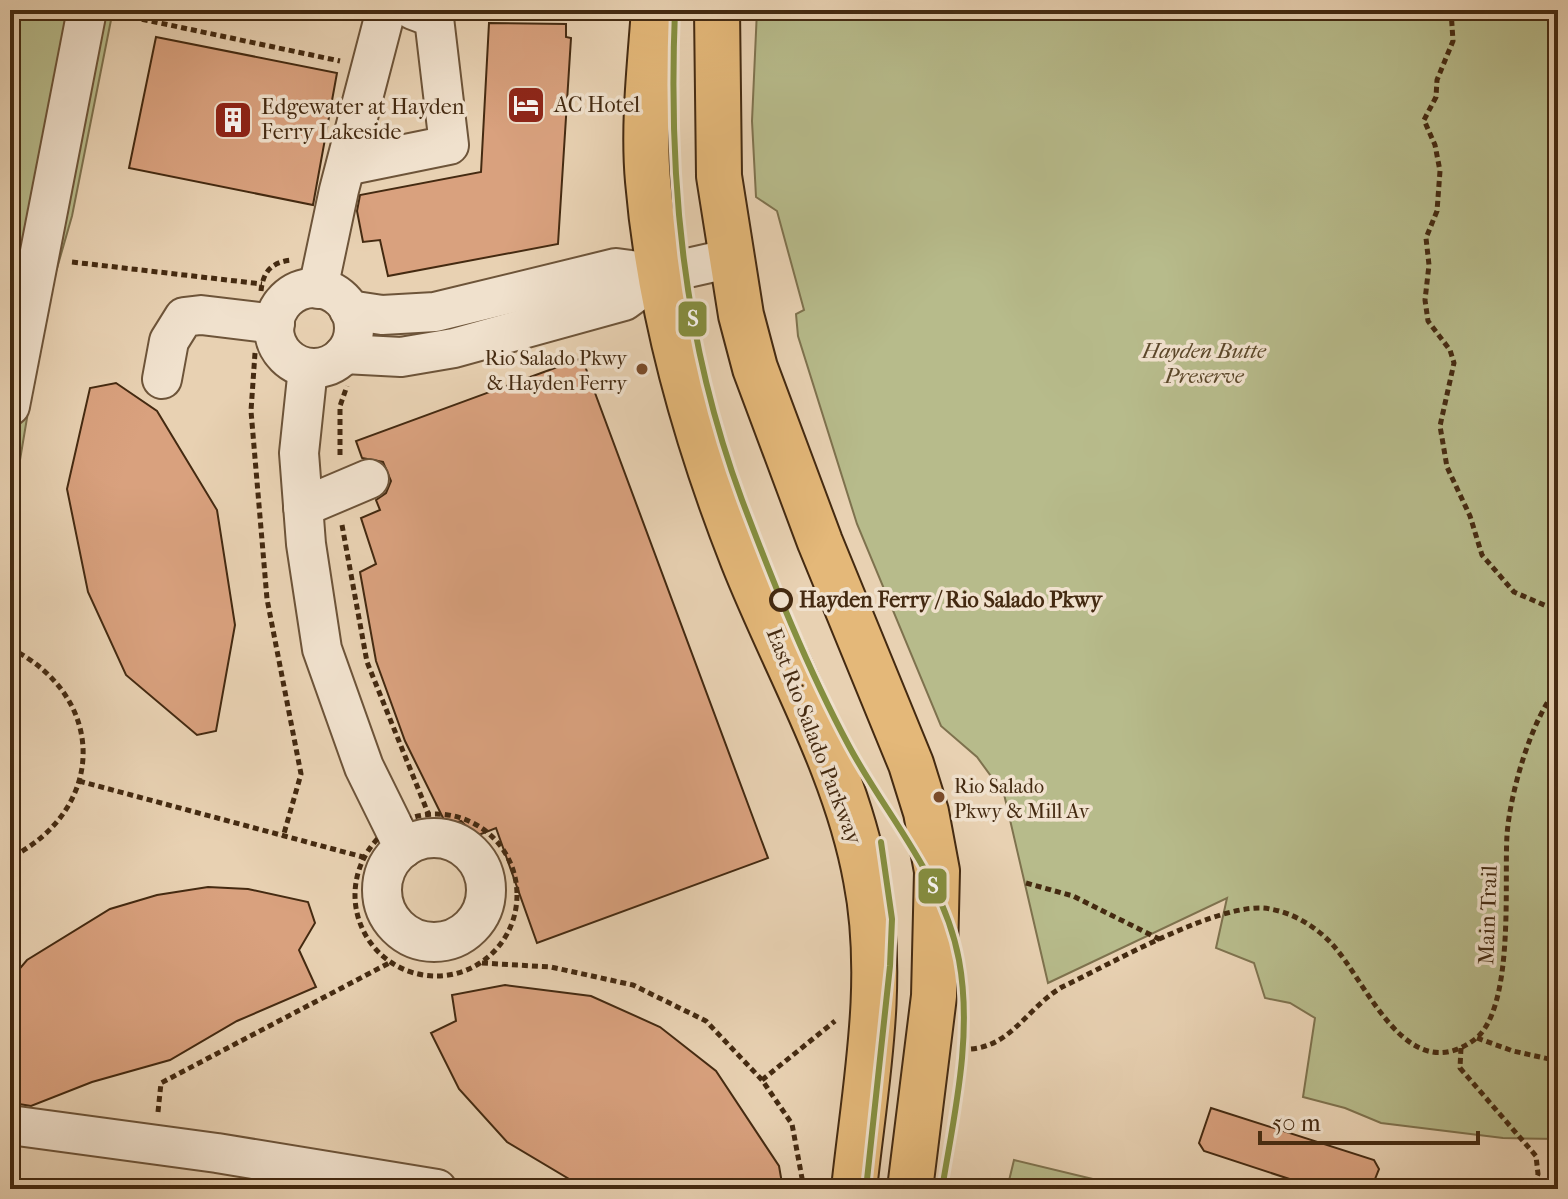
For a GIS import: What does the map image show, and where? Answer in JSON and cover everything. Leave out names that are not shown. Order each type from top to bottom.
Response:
[{"type":"main road","name":"East Rio Salado Parkway","points":[[654,10],[648,94],[648,179],[661,274],[693,418],[742,558],[831,766],[866,875],[875,929],[876,969],[854,1189]]},
{"type":"main road","points":[[717,10],[719,176],[755,368],[820,542],[911,764],[926,812],[937,871],[934,996],[910,1189]]},
{"type":"lane","points":[[10,406],[87,10]]},
{"type":"lane","points":[[346,370],[354,330],[334,300],[346,166],[386,10]]},
{"type":"lane","points":[[346,166],[449,145],[434,18],[413,10]]},
{"type":"lane","points":[[267,323],[289,297],[300,291],[382,315],[435,312],[616,268],[661,274],[732,258]]},
{"type":"lane","points":[[267,323],[284,355],[308,368],[346,370],[454,348],[624,301],[661,274]]},
{"type":"lane","points":[[162,379],[169,341],[184,317],[201,315],[267,323]]},
{"type":"lane","points":[[308,368],[299,453],[322,649],[364,767],[408,829],[423,839],[455,842],[500,884],[480,913],[458,936],[441,942],[423,941],[407,935],[393,923],[385,907],[382,890],[385,872],[408,829]]},
{"type":"lane","points":[[303,507],[355,485]]},
{"type":"lane","points":[[10,1125],[437,1189]]},
{"type":"path","points":[[142,10],[141,19],[337,60]]},
{"type":"path","points":[[1451,10],[1453,41],[1437,80],[1436,97],[1424,120],[1435,145],[1440,171],[1437,211],[1426,238],[1429,265],[1425,300],[1428,321],[1450,350],[1454,363],[1440,426],[1447,467],[1470,516],[1482,555],[1514,592],[1558,611]]},
{"type":"path","points":[[40,259],[262,284],[267,323],[251,411],[267,599],[301,774],[283,837]]},
{"type":"path","points":[[346,370],[340,406],[355,485],[343,537],[367,662],[408,829]]},
{"type":"path","points":[[10,648],[32,659],[57,679],[71,701],[82,728],[79,781],[67,806],[47,830],[10,858]]},
{"type":"path","name":"Main Trail","points":[[1477,1038],[1495,1002],[1504,969],[1507,832],[1516,786],[1533,734],[1558,687]]},
{"type":"path","points":[[79,781],[363,857]]},
{"type":"path","points":[[455,815],[480,826],[500,844],[513,867],[500,884],[517,894],[513,921],[500,945],[481,963],[456,974],[430,977],[403,971],[364,935],[355,910],[355,883],[363,857],[379,835],[408,829],[455,815]]},
{"type":"path","points":[[1026,883],[1073,896],[1163,941]]},
{"type":"path","points":[[928,1049],[975,1050],[1003,1041],[1044,998],[1163,941],[1235,910],[1255,907],[1287,914],[1302,921],[1333,945],[1390,1026],[1428,1052],[1461,1048],[1477,1038],[1513,1051],[1558,1061]]},
{"type":"path","points":[[155,1145],[161,1083],[391,962]]},
{"type":"path","points":[[481,963],[551,967],[633,985],[706,1021],[762,1080],[792,1124],[804,1189]]},
{"type":"path","points":[[762,1080],[839,1018]]},
{"type":"path","points":[[1461,1048],[1460,1068],[1536,1156],[1538,1174],[1532,1189]]},
{"type":"green space","points":[[10,10],[113,10],[72,216],[45,310],[10,520]]},
{"type":"green space","name":"Hayden Butte Preserve","points":[[757,10],[1558,10],[1558,1139],[1503,1138],[1381,1123],[1345,1108],[1303,1097],[1315,1018],[1290,1003],[1265,998],[1254,963],[1216,948],[1227,898],[1048,983],[1004,794],[977,757],[941,726],[857,524],[798,336],[796,314],[804,310],[777,211],[756,197],[752,121]]},
{"type":"green space","points":[[1014,1160],[1097,1180],[1095,1189],[1007,1189]]},
{"type":"building","name":"AC Hotel","points":[[489,23],[566,24],[566,37],[571,38],[558,244],[388,276],[380,240],[363,242],[357,211],[360,195],[481,172]]},
{"type":"building","name":"Edgewater at Hayden Ferry Lakeside","points":[[156,37],[337,73],[313,205],[129,168]]},
{"type":"building","points":[[582,358],[768,858],[537,943],[496,828],[476,836],[461,821],[447,826],[405,741],[376,661],[360,572],[376,564],[361,518],[380,510],[376,500],[386,493],[391,481],[383,462],[362,458],[356,441]]},
{"type":"building","points":[[116,383],[157,411],[217,510],[235,625],[216,731],[197,735],[126,675],[88,592],[67,489],[90,388]]},
{"type":"building","points":[[208,887],[248,889],[308,902],[315,923],[299,950],[316,987],[237,1021],[170,1060],[92,1082],[31,1106],[13,1103],[10,1095],[10,980],[27,960],[110,909],[157,895]]},
{"type":"building","points":[[505,985],[591,996],[660,1027],[716,1071],[779,1166],[783,1189],[586,1189],[507,1142],[459,1089],[431,1033],[456,1021],[452,995]]},
{"type":"building","points":[[1211,1108],[1374,1160],[1379,1169],[1371,1189],[1320,1189],[1204,1151],[1199,1143]]},
{"type":"transit line","name":"S","points":[[675,10],[674,136],[684,259],[693,320],[722,440],[742,500],[805,656],[849,746],[928,875],[952,930],[959,960],[963,989],[963,1046],[942,1189]]},
{"type":"transit line","name":"S","points":[[866,1189],[890,966],[892,919],[881,842]]},
{"type":"place","name":"AC Hotel","points":[[526,105]]},
{"type":"place","name":"Edgewater at Hayden Ferry Lakeside","points":[[233,120]]},
{"type":"place","name":"Rio Salado Pkwy & Hayden Ferry","points":[[642,369]]},
{"type":"place","name":"Hayden Ferry / Rio Salado Pkwy","points":[[781,600]]},
{"type":"place","name":"Rio Salado Pkwy & Mill Av","points":[[939,797]]}]
